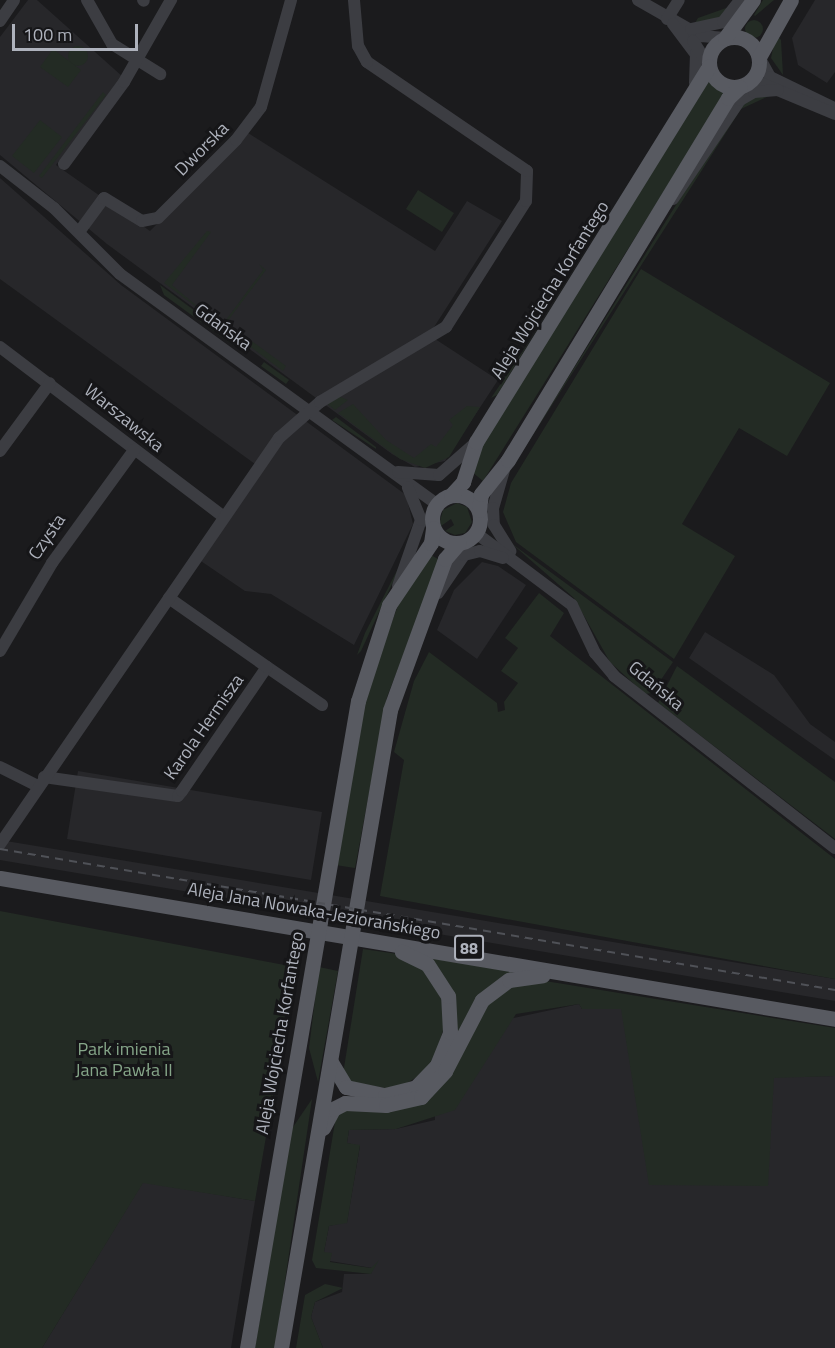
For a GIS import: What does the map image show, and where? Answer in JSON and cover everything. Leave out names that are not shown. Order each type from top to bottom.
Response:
[{"type":"main road","points":[[740,87],[722,84],[709,66],[713,48],[725,38],[753,0]]},
{"type":"main road","points":[[281,1348],[344,972],[394,693],[432,602],[446,559],[459,543],[476,533],[480,494],[508,460],[728,98],[756,74],[759,57],[791,0]]},
{"type":"main road","points":[[725,38],[748,41],[759,57]]},
{"type":"main road","name":"Aleja Wojciecha Korfantego","points":[[451,495],[463,482],[476,442],[709,66]]},
{"type":"main road","points":[[459,543],[444,540],[433,528],[437,504],[451,495],[467,497],[479,510]]},
{"type":"main road","name":"Aleja Wojciecha Korfantego","points":[[247,1348],[328,864],[358,701],[398,587],[431,543],[433,528]]},
{"type":"main road","name":"Aleja Jana Nowaka-Jeziorańskiego","points":[[0,869],[835,1010]]},
{"type":"main road","name":"Aleja Jana Nowaka-Jeziorańskiego","points":[[0,878],[835,1019]]},
{"type":"main road","points":[[330,1059],[346,1087],[372,1094],[404,1093],[427,1079],[450,1032],[448,996],[427,964],[362,939]]},
{"type":"main road","points":[[316,1144],[339,1105],[407,1102],[434,1086],[471,1016],[494,987],[526,976],[570,974]]},
{"type":"street","points":[[0,21],[14,0]]},
{"type":"street","points":[[87,0],[112,44],[160,74]]},
{"type":"street","points":[[64,164],[171,0]]},
{"type":"street","name":"Dworska","points":[[79,232],[104,198],[142,221],[158,218],[237,140],[261,107],[291,0]]},
{"type":"street","points":[[3,839],[279,438],[308,410],[446,327],[521,210],[530,184],[522,168],[367,62],[358,46],[354,0]]},
{"type":"street","points":[[638,0],[670,21],[699,46],[709,66]]},
{"type":"street","points":[[670,21],[679,0]]},
{"type":"street","points":[[687,28],[716,27],[741,0]]},
{"type":"street","points":[[670,21],[711,40],[725,38]]},
{"type":"street","name":"Aleja Wojciecha Korfantego","points":[[670,21],[698,61],[686,106]]},
{"type":"street","points":[[759,57],[770,77],[835,109]]},
{"type":"street","points":[[740,87],[758,83],[835,114]]},
{"type":"street","points":[[656,219],[740,100],[754,92],[778,90]]},
{"type":"street","name":"Gdańska","points":[[0,166],[79,232],[120,274],[437,504]]},
{"type":"street","name":"Warszawska","points":[[0,347],[224,517]]},
{"type":"street","points":[[0,451],[50,383]]},
{"type":"street","points":[[393,471],[439,475],[476,442]]},
{"type":"street","name":"Czysta","points":[[0,651],[51,562],[134,450]]},
{"type":"street","points":[[508,460],[494,494],[495,525],[520,564]]},
{"type":"street","points":[[393,471],[415,498],[421,520],[398,587]]},
{"type":"street","name":"Gdańska","points":[[476,533],[572,605],[595,653],[615,676],[835,848]]},
{"type":"street","points":[[432,602],[464,555],[480,551],[520,564]]},
{"type":"street","name":"Karola Hermisza","points":[[41,781],[178,796],[267,667],[169,598]]},
{"type":"street","points":[[267,667],[322,705]]},
{"type":"street","points":[[0,767],[41,781]]},
{"type":"shaded area","points":[[28,0],[37,0],[123,77],[56,165],[150,231],[248,133],[435,251],[467,201],[502,221],[429,335],[498,380],[445,461],[415,467],[392,454],[107,244],[0,155],[0,37]]},
{"type":"shaded area","points":[[815,0],[835,0],[835,72],[827,83],[798,65],[792,38]]},
{"type":"shaded area","points":[[0,178],[121,285],[406,495],[413,524],[354,645],[271,594],[245,591],[192,555],[255,464],[0,279]]},
{"type":"shaded area","points":[[482,562],[498,566],[526,585],[477,659],[437,630],[454,590]]},
{"type":"shaded area","points":[[705,632],[774,675],[810,724],[835,742],[835,760],[689,658]]},
{"type":"shaded area","points":[[78,771],[322,812],[311,880],[67,839]]},
{"type":"shaded area","points":[[0,840],[835,979],[835,1001],[0,860]]},
{"type":"shaded area","points":[[579,1004],[582,1009],[621,1009],[774,1077],[835,1076],[835,1348],[323,1348],[311,1317],[315,1302],[342,1292],[344,1274],[371,1274],[372,1268],[330,1261],[324,1252],[329,1226],[347,1222],[360,1146],[347,1143],[349,1130],[396,1129],[435,1120],[435,1114],[509,1019]]},
{"type":"shaded area","points":[[143,1182],[255,1201],[231,1348],[42,1348]]},
{"type":"green space","points":[[763,0],[774,0],[755,16],[754,15]]},
{"type":"green space","points":[[729,7],[726,17],[693,26],[698,18]]},
{"type":"green space","points":[[754,20],[760,23],[763,29],[760,35],[754,38],[748,35],[745,29],[748,23]]},
{"type":"green space","points":[[776,34],[781,40],[783,75],[771,58]]},
{"type":"green space","points":[[78,46],[85,49],[88,56],[85,63],[78,66],[71,63],[68,56],[71,49]]},
{"type":"green space","points":[[53,49],[81,70],[68,87],[40,67]]},
{"type":"green space","points":[[709,81],[726,92],[483,481],[472,472],[485,441]]},
{"type":"green space","points":[[103,92],[106,95],[42,178],[39,176]]},
{"type":"green space","points":[[773,94],[741,109],[501,485],[734,112],[751,96]]},
{"type":"green space","points":[[40,120],[62,137],[34,173],[12,156]]},
{"type":"green space","points":[[661,127],[497,395],[491,398],[531,339]]},
{"type":"green space","points":[[418,190],[454,213],[442,232],[406,209]]},
{"type":"green space","points":[[207,231],[211,232],[172,285],[210,317],[164,283]]},
{"type":"green space","points":[[259,264],[266,270],[223,327],[216,322],[223,324],[263,270]]},
{"type":"green space","points":[[641,269],[830,383],[787,456],[739,428],[682,524],[735,556],[674,659],[516,542],[503,512],[511,483]]},
{"type":"green space","points":[[160,285],[237,342],[234,346],[164,295]]},
{"type":"green space","points":[[231,326],[286,366],[283,371],[228,330]]},
{"type":"green space","points":[[264,362],[289,380],[286,384],[261,366]]},
{"type":"green space","points":[[338,396],[348,400],[335,410],[326,403]]},
{"type":"green space","points":[[353,404],[386,440],[414,458],[431,444],[436,447],[453,425],[449,420],[467,406],[480,407],[449,457],[425,468],[400,459],[338,413]]},
{"type":"green space","points":[[336,417],[376,447],[376,449],[332,420]]},
{"type":"green space","points":[[457,503],[467,507],[472,522],[465,533],[455,535],[445,531],[454,525],[451,519],[441,526],[440,521],[443,510]]},
{"type":"green space","points":[[411,543],[361,651],[357,655],[365,633]]},
{"type":"green space","points":[[511,543],[673,662],[652,693],[645,694],[610,662],[574,598]]},
{"type":"green space","points":[[429,554],[440,560],[387,697],[355,868],[335,865],[367,691],[401,597]]},
{"type":"green space","points":[[539,593],[564,613],[550,636],[835,859],[835,979],[380,896],[404,760],[394,752],[414,681],[429,652],[497,703],[498,712],[505,710],[504,702],[518,683],[501,671],[518,648],[505,638]]},
{"type":"green space","points":[[677,666],[835,782],[835,839],[658,703]]},
{"type":"green space","name":"Park imienia Jana Pawła II","points":[[0,911],[295,967],[255,1201],[143,1183],[42,1348],[0,1348]]},
{"type":"green space","points":[[363,949],[398,954],[423,967],[449,1012],[431,1068],[396,1090],[351,1082],[343,1074]]},
{"type":"green space","points":[[425,957],[513,972],[438,1076],[407,1096],[455,1026]]},
{"type":"green space","points":[[319,967],[338,971],[318,1082],[309,1048]]},
{"type":"green space","points":[[539,980],[835,1028],[835,1076],[774,1078],[768,1186],[649,1185],[621,1009],[582,1009],[579,1004],[516,1014],[455,1110],[396,1129],[349,1130],[347,1143],[360,1145],[347,1223],[329,1226],[324,1252],[332,1253],[330,1262],[371,1268],[379,1260],[371,1274],[316,1268],[312,1260],[336,1116],[343,1110],[387,1109],[469,1026],[498,989]]},
{"type":"green space","points":[[312,1099],[275,1348],[255,1348],[291,1130]]},
{"type":"green space","points":[[325,1284],[343,1288],[315,1302],[311,1317],[323,1348],[296,1348],[305,1295]]},
{"type":"railway","points":[[0,849],[835,990]]}]
